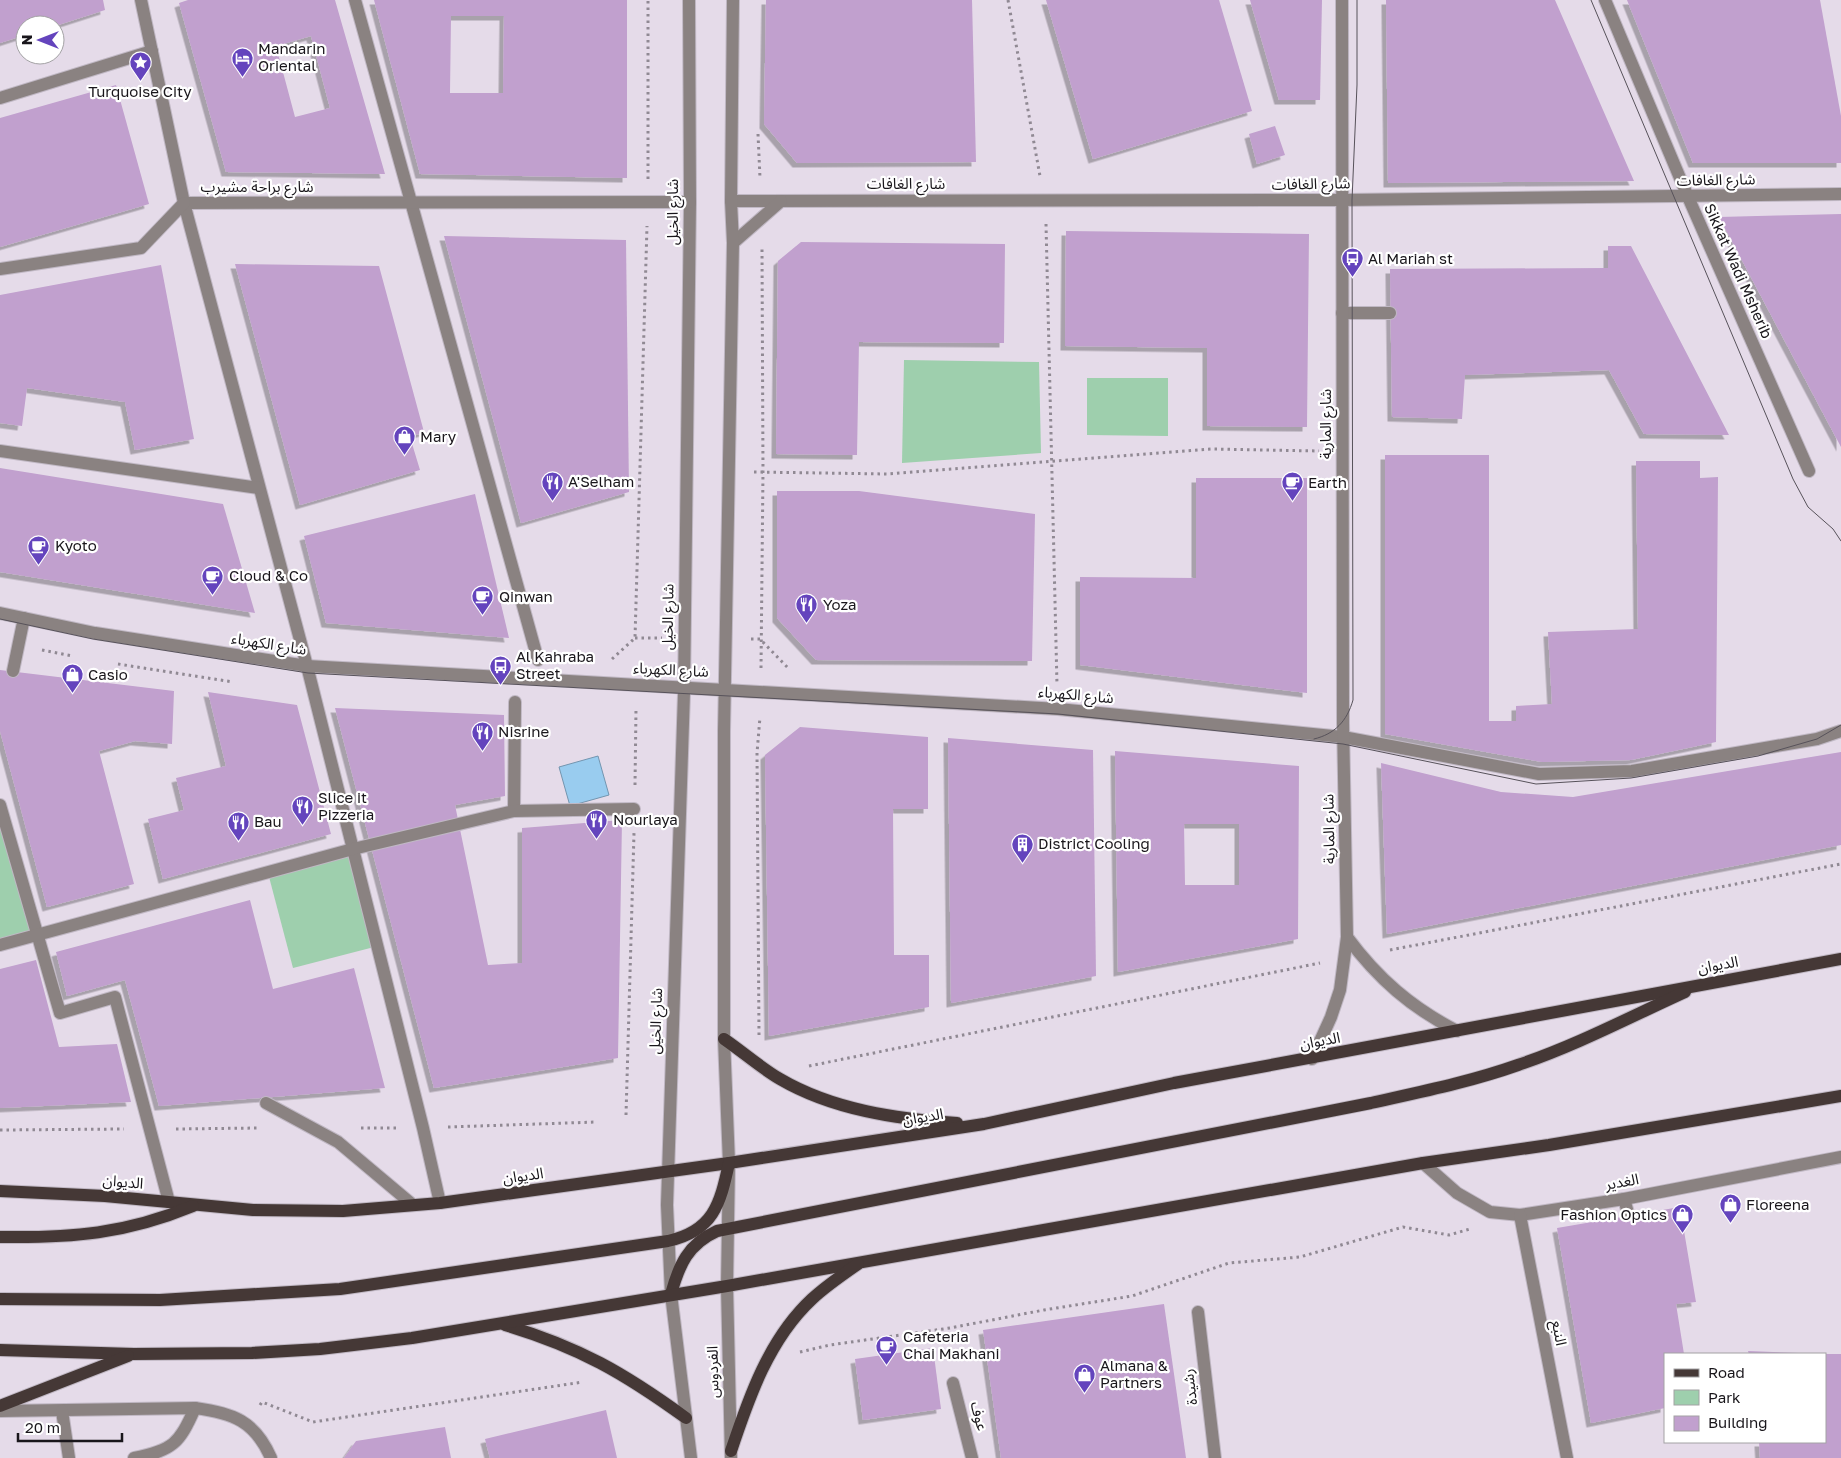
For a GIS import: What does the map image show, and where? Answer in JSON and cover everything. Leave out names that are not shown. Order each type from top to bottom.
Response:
[{"type":"main road","name":"الديوان","points":[[0,1191],[60,1193],[253,1210],[311,1211],[440,1204],[729,1164],[984,1124],[1174,1083],[1312,1059],[1841,959]]},
{"type":"main road","points":[[671,1294],[681,1264],[692,1247],[708,1235],[727,1228],[1371,1103],[1462,1082],[1520,1065],[1702,985]]},
{"type":"main road","points":[[724,1039],[772,1074],[797,1088],[853,1108],[930,1121],[984,1124]]},
{"type":"main road","points":[[0,1350],[134,1354],[252,1353],[320,1349],[502,1324],[1424,1164],[1840,1096]]},
{"type":"main road","points":[[0,1299],[160,1300],[340,1289],[668,1241],[694,1233],[708,1221],[722,1193],[729,1164]]},
{"type":"main road","points":[[0,1237],[60,1237],[95,1234],[154,1221],[195,1206]]},
{"type":"main road","points":[[731,1455],[752,1391],[784,1331],[811,1300],[861,1262]]},
{"type":"main road","points":[[502,1324],[565,1345],[625,1376],[686,1418]]},
{"type":"main road","points":[[0,1406],[134,1354]]},
{"type":"street","points":[[0,269],[142,248],[184,203],[141,0]]},
{"type":"street","points":[[355,0],[538,660]]},
{"type":"street","name":"شارع الخيل","points":[[671,1294],[668,1241],[668,1172],[684,637],[690,202],[690,0]]},
{"type":"street","points":[[727,1286],[729,1164],[724,1039],[724,689],[733,243],[731,201],[734,0]]},
{"type":"street","name":"شارع المارية","points":[[1312,1059],[1331,1017],[1340,990],[1343,959],[1348,937],[1343,737],[1342,0]]},
{"type":"street","name":"Sikkat Wadi Msherib","points":[[1605,0],[1688,197],[1809,472]]},
{"type":"street","points":[[0,98],[152,51]]},
{"type":"street","name":"شارع الغافات","points":[[731,201],[1342,200],[1841,194]]},
{"type":"street","points":[[733,243],[781,201]]},
{"type":"street","name":"شارع براحة مشيرب","points":[[440,1204],[423,1128],[307,666],[184,203],[690,202]]},
{"type":"street","points":[[1342,314],[1390,314]]},
{"type":"street","points":[[0,451],[259,488]]},
{"type":"street","name":"شارع الكهرباء","points":[[0,613],[95,633],[307,666],[761,690],[1058,709],[1343,737],[1539,774],[1632,772],[1817,739],[1841,731]]},
{"type":"street","points":[[13,671],[24,618]]},
{"type":"street","points":[[514,811],[515,702]]},
{"type":"street","points":[[0,805],[60,1013],[115,997],[169,1202]]},
{"type":"street","points":[[0,945],[353,850],[514,811],[634,809]]},
{"type":"street","points":[[1348,937],[1361,956],[1384,982],[1405,1000],[1430,1017],[1457,1031]]},
{"type":"street","points":[[266,1103],[338,1142],[413,1205]]},
{"type":"street","name":"الغدير","points":[[1424,1164],[1457,1193],[1490,1212],[1520,1215],[1624,1199],[1841,1157]]},
{"type":"street","points":[[1624,1199],[1628,1213]]},
{"type":"street","name":"النبع","points":[[1520,1215],[1568,1458]]},
{"type":"street","name":"الفردوس","points":[[727,1286],[731,1455]]},
{"type":"street","name":"الفردوس","points":[[671,1294],[692,1458]]},
{"type":"street","name":"رشيدة","points":[[1198,1312],[1215,1458]]},
{"type":"street","name":"عوف","points":[[954,1383],[972,1458]]},
{"type":"street","points":[[134,1458],[166,1450],[176,1442],[185,1431],[195,1408]]},
{"type":"street","points":[[0,1411],[195,1408],[222,1411],[246,1423],[266,1445],[271,1458]]},
{"type":"street","points":[[62,1411],[69,1458]]},
{"type":"path","points":[[635,638],[648,202],[648,0]]},
{"type":"path","points":[[1008,0],[1045,201],[1058,709]]},
{"type":"path","points":[[762,248],[763,472],[761,690],[757,753],[759,1045],[772,1074],[1343,959]]},
{"type":"path","points":[[728,472],[888,474],[1212,449],[1343,451]]},
{"type":"path","points":[[608,662],[635,638],[684,637]]},
{"type":"path","points":[[725,638],[760,639],[792,672]]},
{"type":"path","points":[[1361,956],[1841,864]]},
{"type":"path","points":[[768,1359],[830,1345],[950,1328],[1132,1296],[1229,1263],[1300,1256],[1403,1227],[1449,1235],[1476,1227]]},
{"type":"path","points":[[246,1423],[262,1402],[313,1422],[625,1376]]},
{"type":"green space","points":[[904,360],[1039,362],[1041,453],[902,463]]},
{"type":"green space","points":[[1087,378],[1168,378],[1168,436],[1087,435]]},
{"type":"green space","points":[[0,822],[37,934],[0,945]]},
{"type":"green space","points":[[353,849],[378,946],[293,968],[268,873]]},
{"type":"water","points":[[598,756],[609,795],[570,806],[559,767]]},
{"type":"building","points":[[0,0],[103,0],[105,10],[65,23],[65,15],[15,15],[15,38],[0,43]]},
{"type":"building","name":"Mandarin Oriental","points":[[188,0],[335,0],[385,174],[226,172],[179,3]],"holes":[[[311,36],[330,108],[295,117],[276,46]]]},
{"type":"building","points":[[374,0],[627,0],[627,178],[420,174]],"holes":[[[451,16],[504,16],[503,93],[450,93]]]},
{"type":"building","points":[[766,0],[972,0],[976,162],[797,163],[764,124]]},
{"type":"building","points":[[1046,0],[1219,0],[1252,111],[1093,159]]},
{"type":"building","points":[[1250,0],[1322,0],[1320,100],[1279,100]]},
{"type":"building","points":[[1386,0],[1555,0],[1634,181],[1388,183]]},
{"type":"building","points":[[1627,0],[1820,0],[1841,116],[1841,163],[1693,163]]},
{"type":"building","points":[[116,85],[149,204],[0,247],[0,118]]},
{"type":"building","points":[[1275,126],[1285,155],[1257,164],[1249,134]]},
{"type":"building","points":[[1841,214],[1841,447],[1719,217]]},
{"type":"building","points":[[1066,231],[1309,234],[1307,427],[1207,426],[1207,348],[1065,346]]},
{"type":"building","points":[[444,236],[626,240],[629,492],[521,523]]},
{"type":"building","points":[[801,242],[1005,244],[1004,343],[859,342],[857,455],[776,454],[778,261]]},
{"type":"building","points":[[1608,246],[1631,246],[1729,435],[1644,434],[1609,370],[1465,375],[1462,419],[1392,417],[1390,269],[1608,268]]},
{"type":"building","points":[[235,264],[379,266],[424,432],[410,437],[420,470],[300,505]]},
{"type":"building","points":[[161,265],[194,439],[135,450],[125,402],[27,388],[22,426],[0,423],[0,295]]},
{"type":"building","points":[[1385,455],[1489,455],[1489,721],[1516,721],[1516,706],[1552,704],[1548,632],[1638,629],[1636,461],[1700,461],[1700,478],[1718,477],[1716,742],[1631,760],[1542,762],[1385,734]]},
{"type":"building","points":[[0,468],[223,504],[255,613],[0,572]]},
{"type":"building","points":[[1196,478],[1307,478],[1307,693],[1080,665],[1080,577],[1196,578]]},
{"type":"building","points":[[777,491],[859,491],[1035,514],[1032,661],[816,660],[777,618]]},
{"type":"building","points":[[475,494],[509,638],[326,623],[304,536]]},
{"type":"building","points":[[0,670],[174,691],[172,744],[135,741],[99,751],[134,884],[47,907],[0,731]]},
{"type":"building","points":[[208,692],[297,705],[331,834],[163,879],[148,819],[184,810],[176,778],[226,766]]},
{"type":"building","points":[[335,708],[504,715],[505,796],[455,805],[488,965],[522,963],[522,828],[622,820],[618,1058],[434,1088]]},
{"type":"building","points":[[800,727],[928,737],[928,809],[893,809],[894,955],[929,955],[929,1007],[769,1036],[765,755]]},
{"type":"building","name":"District Cooling","points":[[948,738],[1093,750],[1096,976],[951,1003]]},
{"type":"building","points":[[1115,751],[1299,766],[1298,939],[1118,972]],"holes":[[[1184,824],[1239,824],[1239,885],[1185,885]]]},
{"type":"building","points":[[1841,752],[1841,845],[1387,934],[1381,763],[1501,792],[1573,797]]},
{"type":"building","points":[[250,900],[273,989],[354,968],[385,1088],[159,1106],[125,980],[67,996],[56,952]]},
{"type":"building","points":[[36,960],[59,1047],[117,1044],[131,1102],[0,1108],[0,969]]},
{"type":"building","points":[[1680,1207],[1696,1302],[1676,1304],[1684,1353],[1664,1353],[1664,1408],[1591,1423],[1557,1228]]},
{"type":"building","name":"Almana & Partners","points":[[1164,1304],[1186,1458],[1001,1458],[983,1330]]},
{"type":"building","points":[[933,1348],[941,1409],[863,1420],[855,1359]]},
{"type":"building","points":[[1748,1351],[1799,1353],[1749,1353]]},
{"type":"building","points":[[1826,1354],[1841,1354],[1841,1458],[1760,1458],[1759,1443],[1826,1443]]},
{"type":"building","points":[[606,1410],[617,1458],[490,1458],[485,1439]]},
{"type":"building","points":[[445,1427],[451,1458],[344,1458],[356,1441]]},
{"type":"tram line","points":[[1314,739],[1328,734],[1339,726],[1344,720],[1353,700],[1352,200],[1357,85],[1357,0]]},
{"type":"tram line","points":[[1591,0],[1793,479],[1808,507],[1833,529],[1841,541]]},
{"type":"tram line","points":[[0,619],[93,639],[308,673],[1058,714],[1343,744],[1536,784],[1631,778],[1758,756],[1817,739],[1841,725]]},
{"type":"place","name":"Mandarin Oriental","points":[[242,77]]},
{"type":"place","name":"Turquoise City","points":[[140,82]]},
{"type":"place","name":"Al Mariah st","points":[[1352,278]]},
{"type":"place","name":"Mary","points":[[404,456]]},
{"type":"place","name":"A'Selham","points":[[552,501]]},
{"type":"place","name":"Earth","points":[[1292,502]]},
{"type":"place","name":"Kyoto","points":[[39,565]]},
{"type":"place","name":"Cloud & Co","points":[[213,595]]},
{"type":"place","name":"Qinwan","points":[[483,616]]},
{"type":"place","name":"Yoza","points":[[807,624]]},
{"type":"place","name":"Al Kahraba Street","points":[[500,685]]},
{"type":"place","name":"Casio","points":[[72,694]]},
{"type":"place","name":"Nisrine","points":[[482,751]]},
{"type":"place","name":"Slice it Pizzeria","points":[[302,826]]},
{"type":"place","name":"Nourlaya","points":[[597,839]]},
{"type":"place","name":"Bau","points":[[238,841]]},
{"type":"place","name":"District Cooling","points":[[1022,863]]},
{"type":"place","name":"Floreena","points":[[1730,1224]]},
{"type":"place","name":"Fashion Optics","points":[[1683,1234]]},
{"type":"place","name":"Cafeteria Chai Makhani","points":[[887,1365]]},
{"type":"place","name":"Almana & Partners","points":[[1084,1394]]}]
